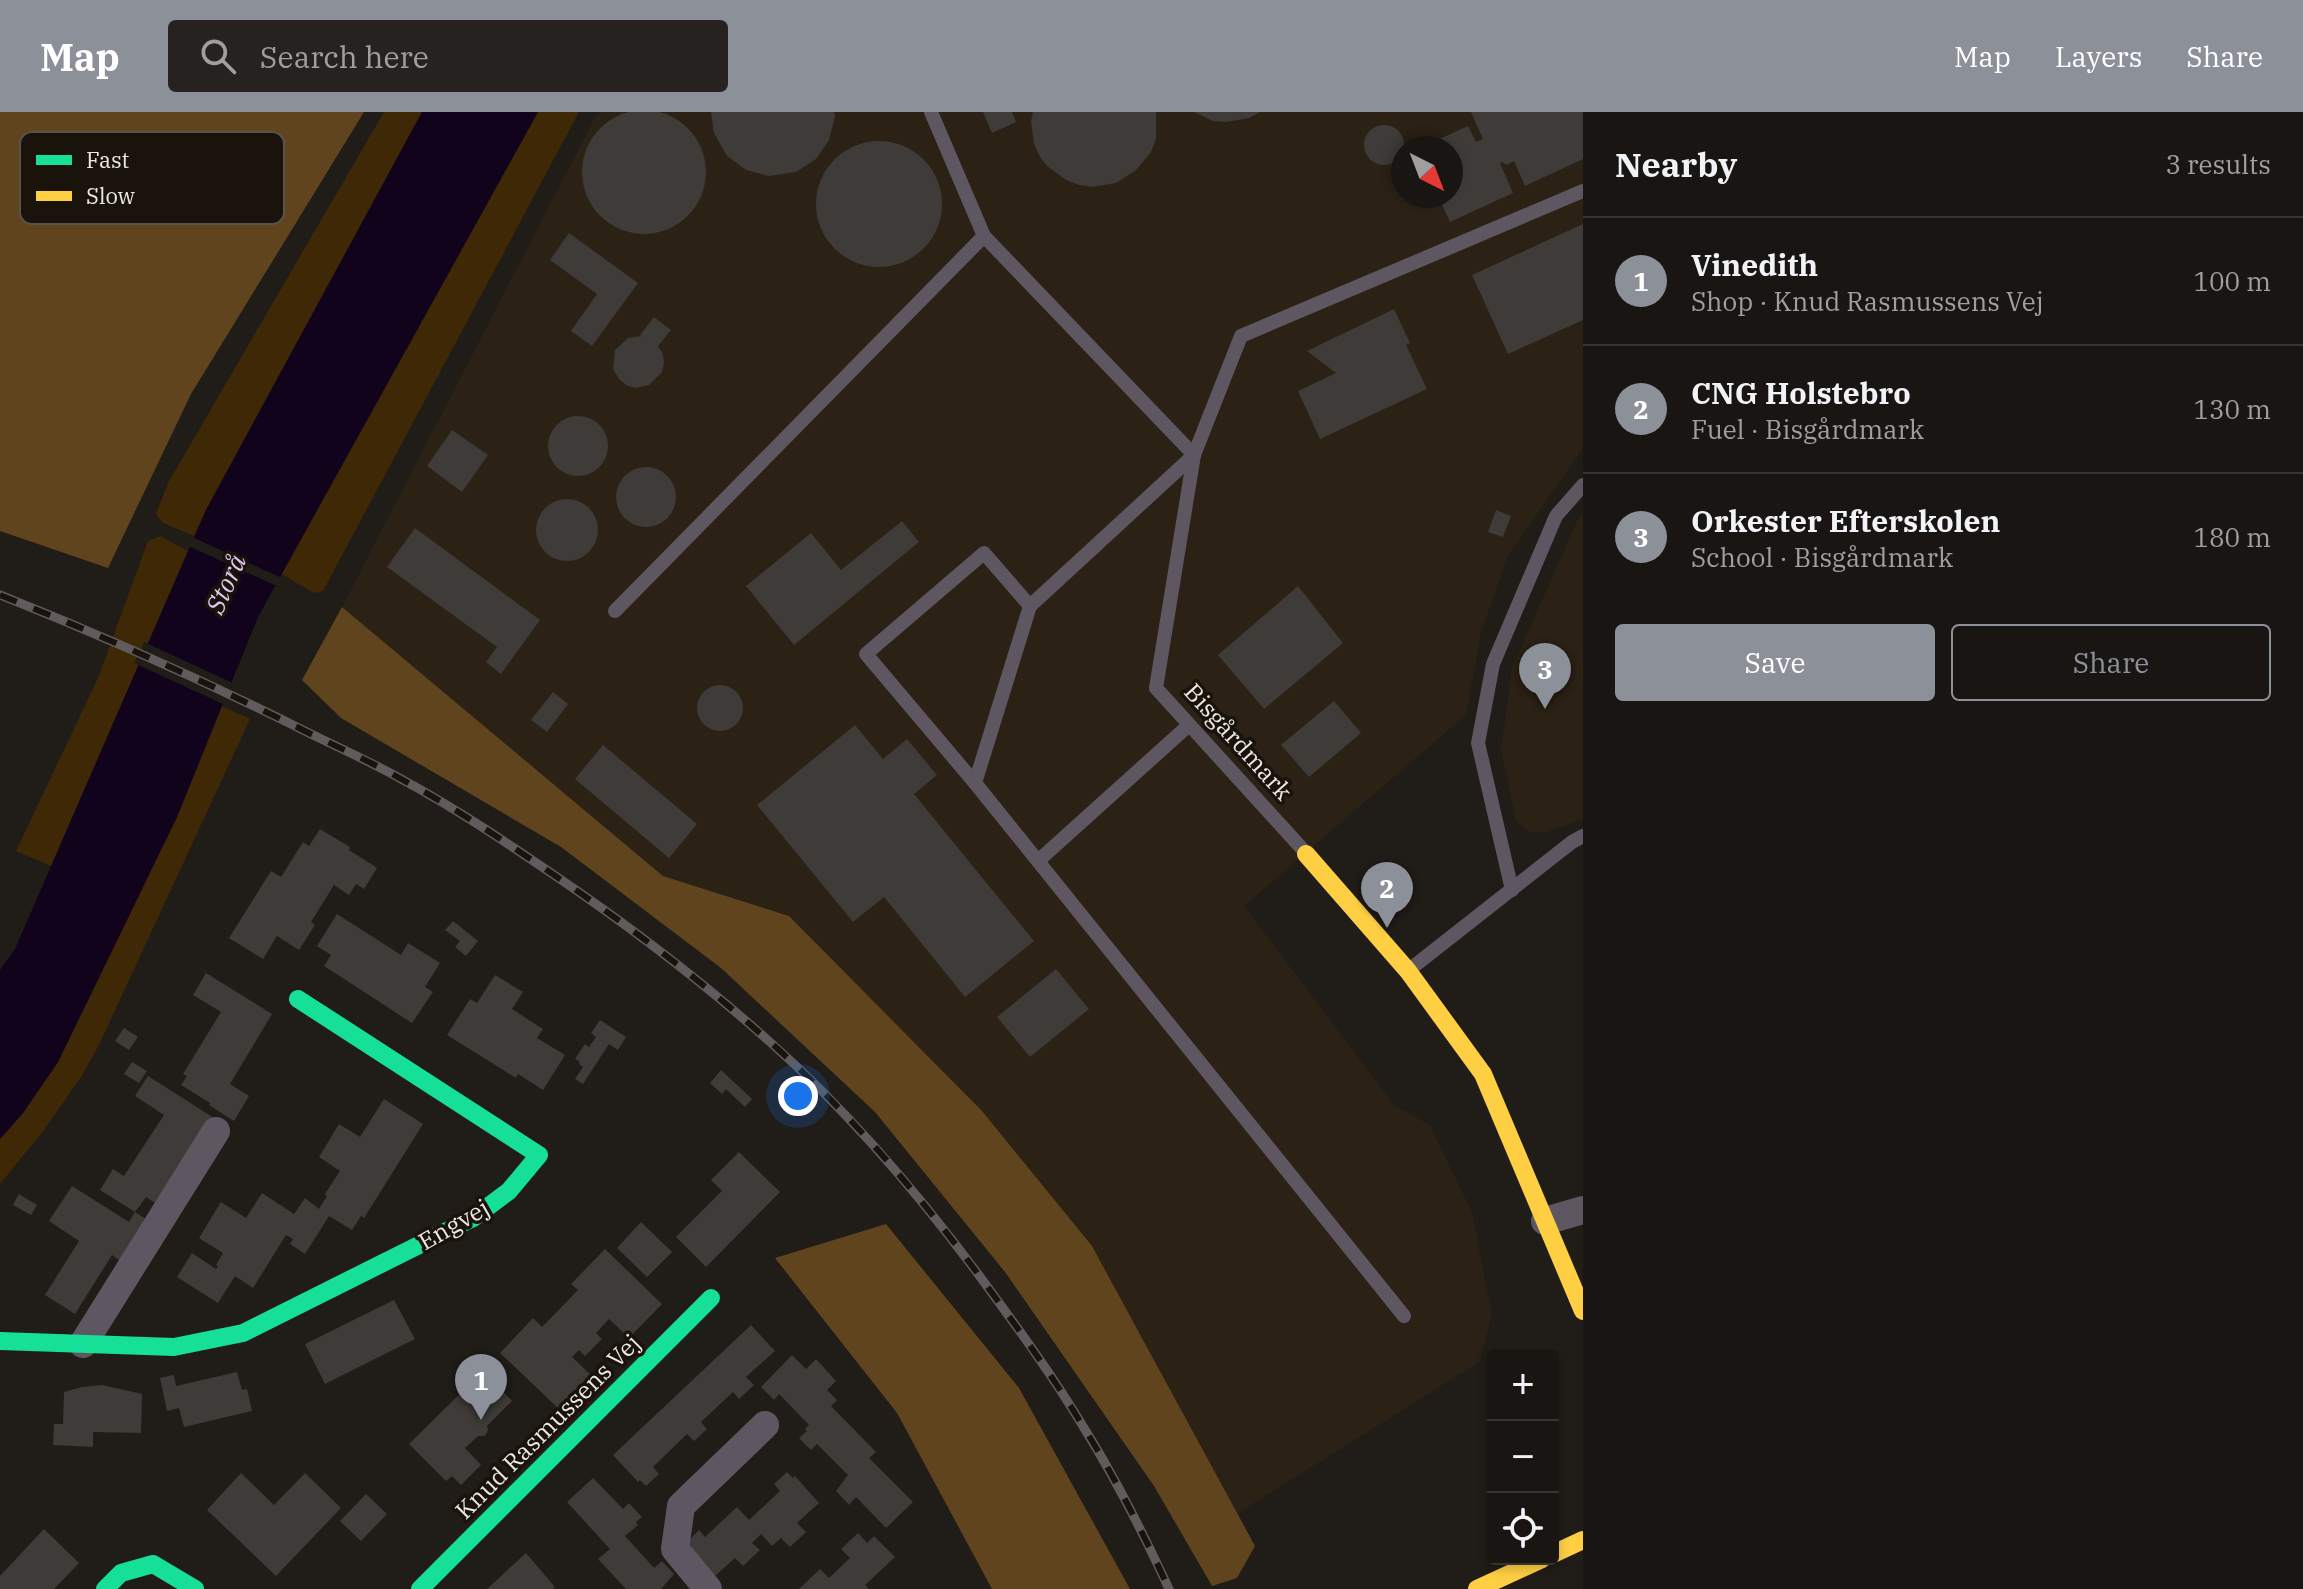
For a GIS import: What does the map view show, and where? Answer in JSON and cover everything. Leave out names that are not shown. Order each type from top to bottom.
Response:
[{"type":"street","name":"Bisgårdmark","points":[[1306,854],[1408,971],[1483,1074],[1583,1311]]},
{"type":"street","name":"Engvej","points":[[0,1341],[174,1347],[243,1333],[473,1218],[509,1191],[539,1155],[298,999]]},
{"type":"street","points":[[83,1344],[216,1131]]},
{"type":"street","points":[[1545,1221],[1583,1210]]},
{"type":"street","name":"Knud Rasmussens Vej","points":[[420,1589],[711,1298]]},
{"type":"street","points":[[708,1589],[675,1549],[681,1506],[765,1425]]},
{"type":"street","points":[[1559,1551],[1583,1540]]},
{"type":"street","points":[[105,1589],[121,1573],[153,1564],[195,1589]]},
{"type":"street","points":[[1477,1589],[1529,1565]]},
{"type":"lane","points":[[931,112],[984,236],[1194,455]]},
{"type":"lane","points":[[975,783],[1030,606],[1194,455],[1241,336],[1583,191]]},
{"type":"lane","points":[[615,611],[984,236]]},
{"type":"lane","name":"Bisgårdmark","points":[[1194,455],[1156,688],[1306,854]]},
{"type":"lane","points":[[1512,890],[1478,743],[1493,664],[1556,516],[1583,485]]},
{"type":"lane","points":[[1030,606],[984,553],[866,654],[975,783],[1404,1316]]},
{"type":"lane","points":[[1038,861],[1189,725]]},
{"type":"lane","points":[[1408,971],[1583,836]]},
{"type":"shaded area","points":[[0,112],[364,112],[191,394],[108,568],[0,531]]},
{"type":"shaded area","points":[[384,112],[422,112],[194,536],[163,523],[156,514],[168,483]]},
{"type":"shaded area","points":[[538,112],[579,112],[323,591],[314,593],[281,574]]},
{"type":"shaded area","points":[[601,112],[1583,112],[1583,448],[1508,556],[1481,633],[1466,715],[1244,906],[1395,1106],[1430,1125],[1472,1212],[1492,1315],[1479,1362],[1237,1514],[1092,1246],[789,916],[663,876],[342,607],[594,119]]},
{"type":"shaded area","points":[[1583,514],[1583,819],[1547,832],[1530,832],[1516,821],[1501,750],[1512,668],[1577,521]]},
{"type":"shaded area","points":[[160,536],[188,551],[51,866],[16,851],[98,678],[148,541]]},
{"type":"shaded area","points":[[342,607],[663,876],[789,916],[982,1111],[1092,1246],[1255,1546],[1237,1578],[1212,1586],[1154,1486],[1005,1272],[875,1112],[721,968],[561,847],[341,718],[302,680]]},
{"type":"shaded area","points":[[222,706],[250,719],[98,1047],[44,1130],[0,1184],[0,1139],[23,1113],[58,1062],[177,817]]},
{"type":"shaded area","points":[[886,1224],[1019,1388],[1130,1589],[992,1589],[897,1413],[775,1258]]},
{"type":"water","name":"Storå","points":[[422,112],[538,112],[258,617],[177,817],[58,1062],[23,1113],[0,1139],[0,970],[15,949],[206,510]]},
{"type":"pier","points":[[190,536],[284,579],[279,587],[186,545]]},
{"type":"pier","points":[[144,642],[235,684],[227,706],[134,663]]},
{"type":"building","points":[[644,110],[668,115],[688,128],[701,148],[706,172],[701,196],[688,216],[668,229],[644,234],[620,229],[600,216],[587,196],[582,172],[587,148],[600,128],[620,115]]},
{"type":"building","points":[[711,112],[834,112],[835,117],[829,140],[816,159],[796,172],[769,176],[746,170],[727,156],[714,133]]},
{"type":"building","points":[[983,112],[1012,112],[1016,122],[992,133]]},
{"type":"building","points":[[1033,112],[1156,112],[1156,139],[1151,152],[1136,170],[1116,183],[1093,187],[1079,185],[1066,180],[1040,157],[1034,144]]},
{"type":"building","points":[[1194,112],[1260,112],[1249,118],[1226,122],[1213,121]]},
{"type":"building","points":[[1471,112],[1583,112],[1583,159],[1525,186],[1514,161],[1507,165],[1502,162],[1513,193],[1450,222],[1444,208],[1463,208],[1463,136],[1446,136],[1468,126],[1476,142],[1483,139]]},
{"type":"building","points":[[1376,126],[1392,126],[1402,136],[1391,136],[1391,164],[1376,164],[1365,153],[1365,137]]},
{"type":"building","points":[[879,141],[903,146],[923,160],[937,180],[942,204],[937,228],[923,248],[903,262],[879,267],[855,262],[835,248],[821,228],[816,204],[821,180],[835,160],[855,146]]},
{"type":"building","points":[[1583,224],[1583,320],[1508,354],[1472,275]]},
{"type":"building","points":[[569,233],[638,283],[592,346],[571,331],[597,294],[550,260]]},
{"type":"building","points":[[1394,309],[1410,343],[1406,345],[1427,389],[1320,439],[1298,391],[1336,373],[1307,351]]},
{"type":"building","points":[[654,317],[671,330],[658,346],[663,354],[662,372],[649,385],[635,388],[626,385],[613,369],[615,350],[628,338],[642,336]]},
{"type":"building","points":[[578,416],[589,418],[599,425],[606,435],[606,457],[599,467],[589,474],[578,476],[567,474],[557,467],[550,457],[548,446],[550,435],[557,425],[567,418]]},
{"type":"building","points":[[452,430],[488,455],[462,492],[427,466]]},
{"type":"building","points":[[646,467],[667,476],[676,497],[667,518],[646,527],[625,518],[616,497],[625,476]]},
{"type":"building","points":[[567,499],[589,508],[598,530],[589,552],[567,561],[545,552],[536,530],[545,508]]},
{"type":"building","points":[[1496,510],[1511,516],[1503,537],[1488,532]]},
{"type":"building","points":[[902,521],[919,542],[794,645],[746,586],[811,533],[841,570]]},
{"type":"building","points":[[415,528],[540,620],[501,674],[486,662],[497,647],[387,567]]},
{"type":"building","points":[[1298,586],[1343,643],[1264,709],[1218,655]]},
{"type":"building","points":[[720,685],[736,692],[743,708],[736,724],[720,731],[704,724],[697,708],[704,692]]},
{"type":"building","points":[[553,692],[568,704],[547,732],[531,720]]},
{"type":"building","points":[[1334,701],[1361,733],[1309,777],[1281,745]]},
{"type":"building","points":[[855,725],[883,759],[907,739],[937,775],[914,794],[1034,941],[965,997],[884,897],[853,922],[757,805]]},
{"type":"building","points":[[603,745],[697,824],[669,858],[575,779]]},
{"type":"building","points":[[320,829],[377,868],[364,889],[356,884],[349,895],[334,885],[311,922],[315,925],[299,950],[277,936],[263,959],[229,938],[271,871],[281,877],[303,842],[309,846]]},
{"type":"building","points":[[337,914],[401,955],[408,943],[440,963],[425,987],[433,992],[412,1023],[324,966],[331,955],[317,946]]},
{"type":"building","points":[[453,921],[478,941],[466,956],[455,947],[460,941],[445,930]]},
{"type":"building","points":[[1056,969],[1089,1009],[1030,1057],[997,1017]]},
{"type":"building","points":[[206,973],[272,1014],[230,1084],[249,1096],[234,1121],[181,1085],[187,1076],[183,1074],[221,1012],[193,995]]},
{"type":"building","points":[[495,975],[523,992],[512,1009],[543,1029],[537,1038],[565,1055],[543,1090],[518,1074],[516,1078],[447,1035],[470,999],[477,1003]]},
{"type":"building","points":[[600,1020],[626,1037],[618,1050],[609,1044],[583,1084],[575,1079],[583,1067],[575,1059],[585,1044],[589,1047],[596,1037],[591,1033]]},
{"type":"building","points":[[124,1028],[138,1037],[129,1050],[115,1041]]},
{"type":"building","points":[[132,1062],[147,1071],[139,1083],[124,1074]]},
{"type":"building","points":[[721,1070],[752,1099],[745,1107],[726,1089],[722,1094],[710,1083]]},
{"type":"building","points":[[148,1076],[214,1118],[161,1207],[146,1197],[135,1212],[100,1190],[113,1169],[124,1176],[164,1115],[135,1096]]},
{"type":"building","points":[[384,1099],[423,1124],[364,1218],[361,1216],[352,1230],[329,1216],[305,1254],[290,1244],[293,1239],[286,1235],[253,1288],[235,1276],[218,1303],[177,1277],[192,1253],[216,1269],[218,1266],[223,1253],[199,1238],[221,1202],[246,1218],[262,1193],[294,1214],[305,1198],[319,1209],[340,1171],[319,1157],[339,1124],[360,1137]]},
{"type":"building","points":[[739,1152],[780,1192],[706,1267],[676,1237],[722,1191],[711,1180]]},
{"type":"building","points":[[72,1186],[129,1222],[135,1212],[149,1221],[122,1262],[112,1255],[75,1314],[45,1295],[79,1241],[49,1221]]},
{"type":"building","points":[[19,1194],[37,1205],[31,1215],[13,1205]]},
{"type":"building","points":[[641,1222],[672,1252],[647,1277],[617,1248]]},
{"type":"building","points":[[605,1249],[662,1304],[629,1338],[609,1319],[596,1333],[602,1339],[585,1356],[579,1350],[572,1357],[591,1375],[559,1409],[500,1353],[533,1318],[542,1327],[578,1290],[571,1284]]},
{"type":"building","points":[[394,1300],[415,1339],[325,1384],[305,1344]]},
{"type":"building","points":[[751,1325],[775,1351],[746,1377],[754,1385],[739,1399],[733,1392],[701,1422],[707,1429],[694,1441],[687,1434],[653,1467],[659,1474],[646,1486],[640,1480],[638,1482],[613,1455]]},
{"type":"building","points":[[792,1355],[806,1369],[816,1359],[836,1381],[827,1390],[837,1400],[831,1406],[876,1452],[869,1458],[913,1502],[886,1528],[856,1497],[849,1505],[836,1491],[848,1475],[817,1444],[811,1450],[799,1438],[809,1425],[779,1394],[774,1400],[761,1387]]},
{"type":"building","points":[[483,1371],[512,1401],[487,1426],[485,1436],[478,1436],[465,1448],[481,1465],[461,1485],[452,1476],[446,1481],[409,1444]]},
{"type":"building","points":[[237,1372],[242,1390],[247,1389],[252,1411],[184,1427],[179,1408],[167,1411],[160,1378],[174,1375],[176,1386]]},
{"type":"building","points":[[102,1385],[142,1394],[141,1433],[93,1432],[93,1447],[53,1445],[54,1424],[63,1424],[64,1392]]},
{"type":"building","points":[[787,1472],[793,1478],[795,1476],[819,1503],[797,1523],[806,1532],[790,1547],[781,1538],[772,1546],[761,1534],[752,1543],[760,1550],[743,1566],[735,1558],[714,1577],[686,1543],[699,1530],[705,1537],[737,1507],[749,1520],[780,1491],[774,1484]]},
{"type":"building","points":[[241,1473],[274,1505],[305,1473],[341,1508],[276,1576],[207,1510]]},
{"type":"building","points":[[593,1478],[623,1509],[629,1503],[642,1517],[625,1536],[654,1568],[662,1561],[674,1574],[661,1589],[626,1589],[598,1559],[610,1549],[567,1502]]},
{"type":"building","points":[[366,1494],[387,1514],[361,1541],[340,1521]]},
{"type":"building","points":[[44,1529],[79,1563],[54,1589],[0,1589],[0,1576]]},
{"type":"building","points":[[858,1533],[867,1543],[874,1536],[895,1557],[865,1585],[869,1589],[799,1589],[820,1569],[829,1578],[850,1558],[841,1549]]},
{"type":"building","points":[[526,1553],[555,1587],[553,1589],[487,1589]]},
{"type":"railway","points":[[0,595],[196,679],[423,791],[501,839],[612,916],[745,1020],[855,1125],[933,1215],[981,1278],[1096,1447],[1169,1589]]},
{"type":"traffic: fast","points":[[0,1341],[174,1347],[243,1333],[473,1218],[509,1191],[539,1155],[298,999]]},
{"type":"traffic: fast","points":[[420,1589],[711,1298]]},
{"type":"traffic: fast","points":[[105,1589],[121,1573],[153,1564],[195,1589]]},
{"type":"traffic: slow","points":[[1306,854],[1408,971],[1483,1074],[1583,1311]]},
{"type":"traffic: slow","points":[[1559,1551],[1583,1540]]},
{"type":"traffic: slow","points":[[1477,1589],[1529,1565]]},
{"type":"place","name":"Orkester Efterskolen","points":[[1545,709]]},
{"type":"place","name":"CNG Holstebro","points":[[1387,928]]},
{"type":"place","name":"Vinedith","points":[[481,1420]]}]
